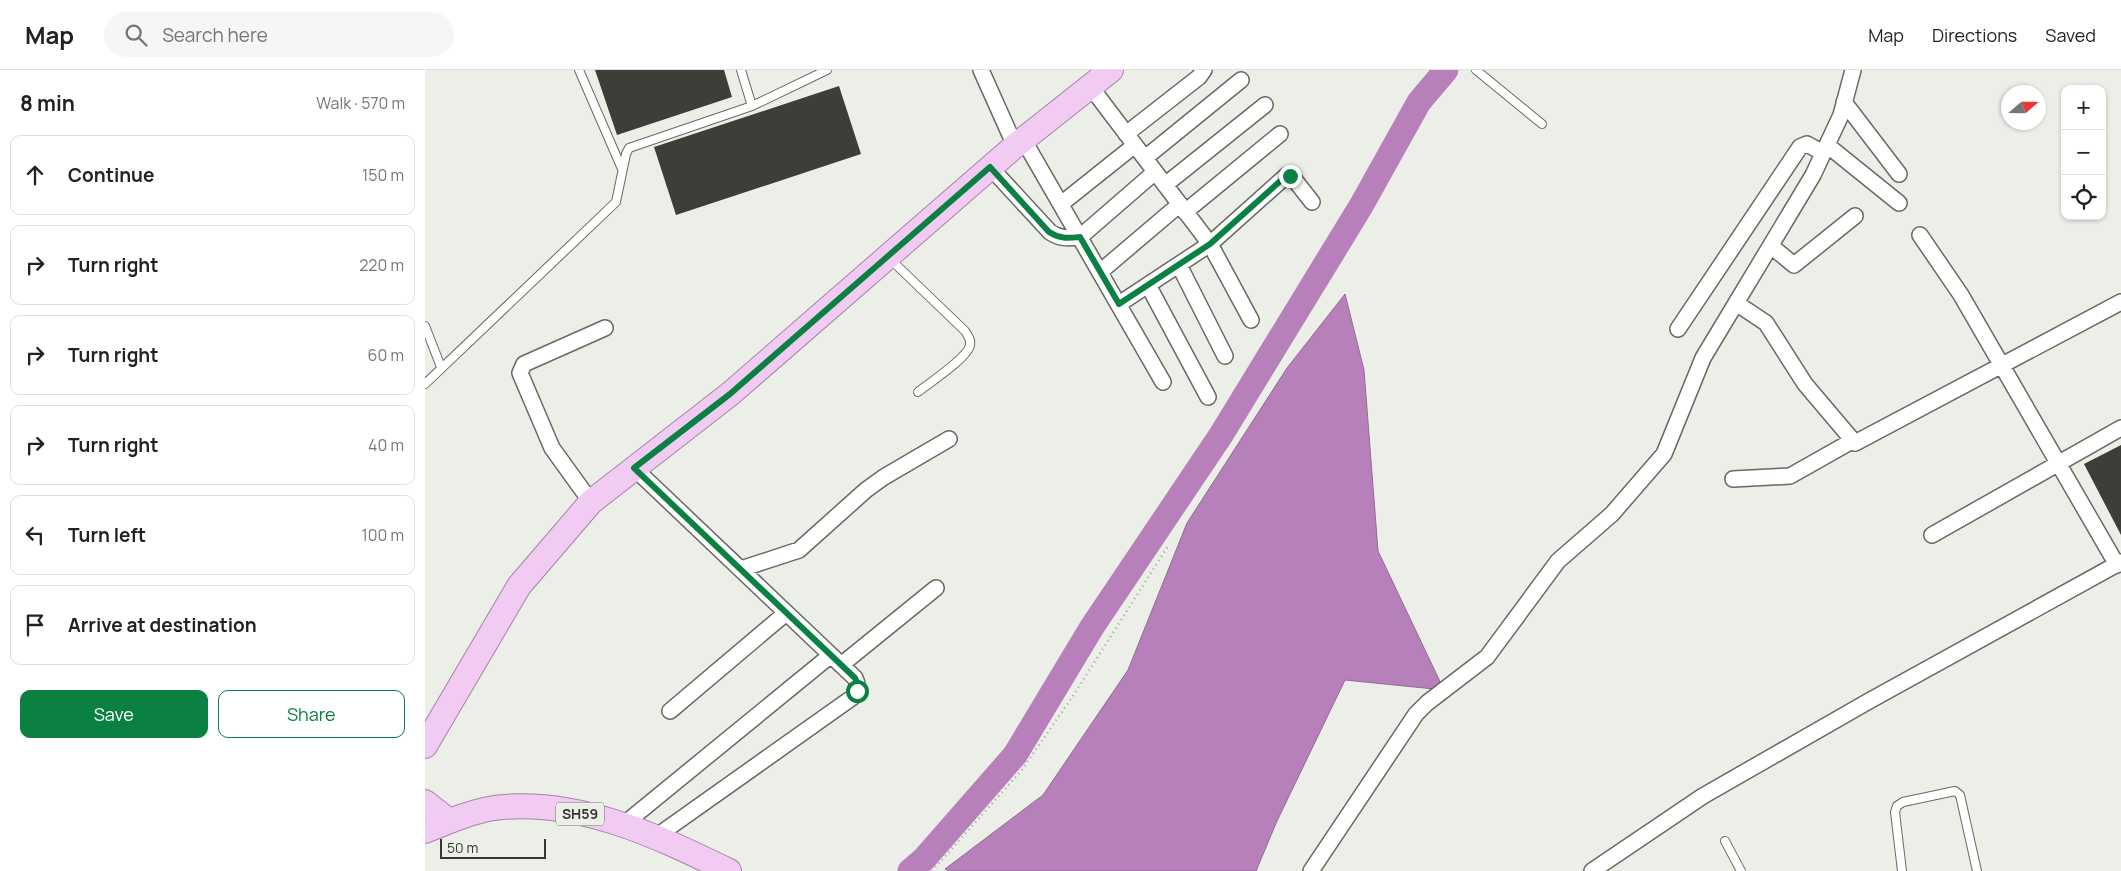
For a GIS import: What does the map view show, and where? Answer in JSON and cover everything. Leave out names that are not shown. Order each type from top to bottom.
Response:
[{"type":"main road","points":[[425,746],[519,586],[591,502],[730,394],[1019,142],[1111,70]]},
{"type":"main road","points":[[425,802],[449,821]]},
{"type":"main road","name":"SH59","points":[[425,831],[449,821],[493,809],[536,806],[606,819],[657,836],[729,871]]},
{"type":"street","points":[[981,70],[1019,142],[1061,204],[1163,382]]},
{"type":"street","points":[[1061,204],[1199,77],[1204,70]]},
{"type":"street","points":[[1311,871],[1416,714],[1427,703],[1487,657],[1558,560],[1612,514],[1659,461],[1667,448],[1703,358],[1813,175],[1844,102],[1853,70]]},
{"type":"street","points":[[1145,158],[1241,80]]},
{"type":"street","points":[[1090,86],[1210,244],[1251,320]]},
{"type":"street","points":[[1844,102],[1899,174]]},
{"type":"street","points":[[1165,185],[1265,106]]},
{"type":"street","points":[[1100,272],[1279,134]]},
{"type":"street","points":[[1678,329],[1800,147],[1807,144],[1825,149],[1899,203]]},
{"type":"street","points":[[990,167],[1049,232],[1066,238],[1080,237],[1155,172]]},
{"type":"street","points":[[1119,304],[1210,244],[1286,176],[1294,179],[1312,202]]},
{"type":"street","points":[[1771,246],[1794,265],[1855,216]]},
{"type":"street","points":[[1592,871],[1703,796],[1869,701],[2119,564],[1961,295],[1920,236]]},
{"type":"street","points":[[1179,265],[1225,356]]},
{"type":"street","points":[[1148,285],[1208,398]]},
{"type":"street","points":[[1736,303],[1766,323],[1802,380],[1851,441],[1855,443],[2121,302]]},
{"type":"street","points":[[591,502],[552,448],[520,373],[524,364],[605,328]]},
{"type":"street","points":[[1932,535],[2121,428]]},
{"type":"street","points":[[741,569],[799,550],[884,477],[949,439]]},
{"type":"street","points":[[1733,479],[1790,476],[1851,441]]},
{"type":"street","points":[[634,468],[855,678],[858,684],[857,691],[853,697],[657,836]]},
{"type":"street","points":[[623,825],[836,660],[936,588]]},
{"type":"street","points":[[670,711],[787,613]]},
{"type":"lane","points":[[579,70],[623,170]]},
{"type":"lane","points":[[741,70],[752,106]]},
{"type":"lane","points":[[425,384],[616,202],[626,154],[629,148],[752,106],[827,70]]},
{"type":"lane","points":[[1476,70],[1542,124]]},
{"type":"lane","points":[[887,256],[970,338],[970,347],[962,356],[918,392]]},
{"type":"lane","points":[[425,326],[441,367]]},
{"type":"lane","points":[[1903,871],[1895,812],[1897,806],[1903,802],[1955,791],[1960,795],[1977,871]]},
{"type":"lane","points":[[1725,841],[1741,871]]},
{"type":"path","points":[[932,871],[1021,771],[1073,696],[1168,546]]},
{"type":"shaded area","points":[[1345,294],[1364,370],[1378,551],[1444,690],[1345,680],[1277,821],[1256,871],[948,871],[945,869],[1043,795],[1128,670],[1187,523],[1287,368]]},
{"type":"building","points":[[595,70],[724,70],[732,97],[617,135]]},
{"type":"building","points":[[839,86],[861,154],[676,215],[654,147]]},
{"type":"building","points":[[2121,445],[2121,535],[2084,464]]},
{"type":"waterway","points":[[910,871],[924,859],[1015,755],[1092,627],[1221,435],[1361,206],[1419,102],[1446,70]]},
{"type":"route","points":[[857,691],[858,684],[855,678],[634,468],[730,394],[990,167],[1049,232],[1066,238],[1080,237],[1119,304],[1210,244],[1286,176],[1290,176]]}]
